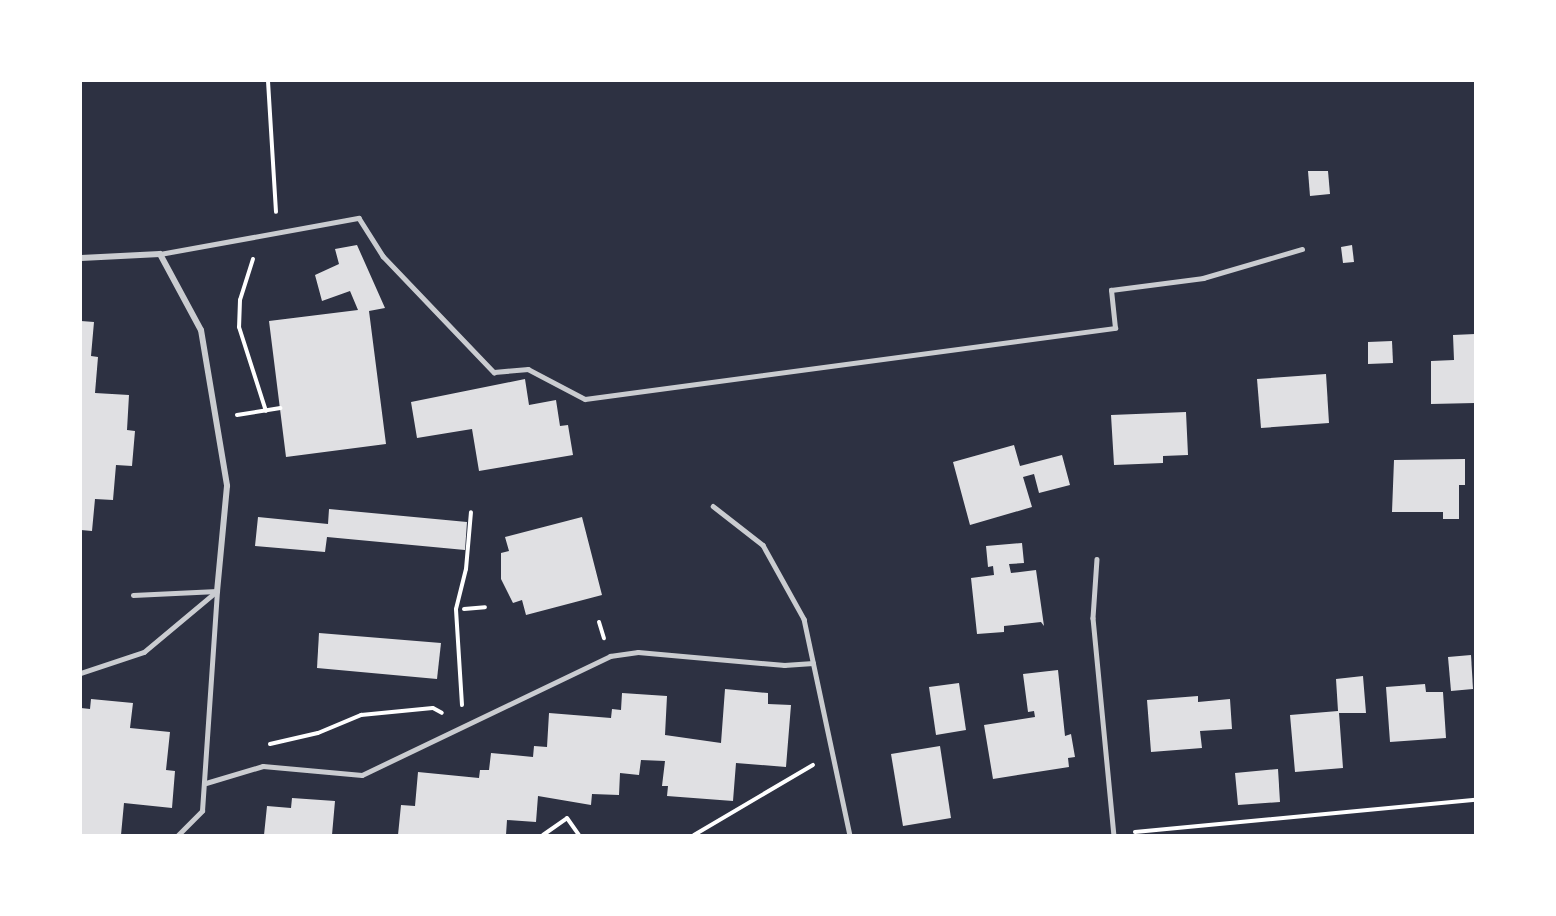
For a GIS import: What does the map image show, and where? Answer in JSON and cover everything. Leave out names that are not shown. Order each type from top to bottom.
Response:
[{"type":"street","points":[[81,258],[160,254],[201,330],[227,486],[217,591]]},
{"type":"lane","points":[[160,254],[251,235],[359,218],[383,255],[494,372],[528,369],[585,399],[1115,328],[1111,290],[1203,278],[1302,249]]},
{"type":"lane","points":[[713,506],[763,545],[804,619],[834,751],[850,835]]},
{"type":"lane","points":[[1097,559],[1093,618],[1114,835]]},
{"type":"lane","points":[[133,595],[217,591]]},
{"type":"lane","points":[[81,673],[144,652],[217,591]]},
{"type":"lane","points":[[178,835],[202,811],[206,783],[217,591]]},
{"type":"lane","points":[[206,783],[263,766],[363,775],[610,656],[638,652],[784,665],[813,663]]},
{"type":"path","points":[[268,81],[277,231]]},
{"type":"path","points":[[251,235],[253,260],[240,300],[239,327],[266,411]]},
{"type":"path","points":[[216,420],[280,408]]},
{"type":"path","points":[[463,725],[456,609],[466,569],[471,512]]},
{"type":"path","points":[[464,609],[485,607]]},
{"type":"path","points":[[263,766],[265,746],[318,733],[361,715],[433,708]]},
{"type":"path","points":[[694,835],[834,751]]},
{"type":"path","points":[[1114,835],[1475,800]]},
{"type":"path","points":[[543,835],[567,818],[579,835]]},
{"type":"building","points":[[1308,171],[1328,171],[1330,194],[1310,196]]},
{"type":"building","points":[[357,245],[385,308],[369,311],[386,444],[286,457],[269,321],[358,310],[350,291],[322,301],[315,275],[339,264],[335,249]]},
{"type":"building","points":[[1352,245],[1354,262],[1343,263],[1341,247]]},
{"type":"building","points":[[81,321],[94,322],[91,356],[98,357],[95,393],[129,395],[127,430],[135,431],[132,466],[116,465],[113,500],[95,499],[92,531],[81,530]]},
{"type":"building","points":[[1475,334],[1475,403],[1431,404],[1431,361],[1454,360],[1453,335]]},
{"type":"building","points":[[1392,341],[1393,363],[1368,364],[1368,342]]},
{"type":"building","points":[[1326,374],[1329,423],[1261,428],[1257,379]]},
{"type":"building","points":[[525,379],[529,405],[556,400],[560,426],[568,425],[573,455],[479,471],[472,429],[417,438],[411,402]]},
{"type":"building","points":[[1186,412],[1188,455],[1163,456],[1163,463],[1114,465],[1111,415]]},
{"type":"building","points":[[1014,445],[1020,466],[1062,455],[1070,485],[1039,493],[1034,474],[1023,477],[1032,507],[970,525],[953,462]]},
{"type":"building","points":[[1465,459],[1465,485],[1459,485],[1459,519],[1443,519],[1443,512],[1392,512],[1394,460]]},
{"type":"building","points":[[329,509],[467,522],[465,550],[327,537],[325,552],[255,546],[258,517],[328,524]]},
{"type":"building","points":[[582,517],[602,595],[526,615],[522,600],[513,603],[501,579],[501,553],[509,551],[505,537]]},
{"type":"building","points":[[1022,543],[1024,563],[1009,564],[1011,573],[1036,570],[1044,626],[1041,622],[1004,626],[1004,632],[977,634],[971,578],[994,575],[993,566],[988,567],[986,546]]},
{"type":"building","points":[[319,633],[441,643],[437,679],[317,668]]},
{"type":"building","points":[[1471,655],[1473,689],[1451,691],[1448,657]]},
{"type":"building","points":[[1058,670],[1065,736],[1071,734],[1075,757],[1068,758],[1069,767],[993,779],[984,725],[1035,717],[1034,711],[1028,712],[1023,674]]},
{"type":"building","points":[[1363,676],[1366,713],[1339,713],[1343,768],[1295,772],[1290,715],[1338,711],[1336,679]]},
{"type":"building","points":[[959,683],[966,730],[936,735],[929,687]]},
{"type":"building","points":[[1425,684],[1426,692],[1443,692],[1446,738],[1390,742],[1386,687]]},
{"type":"building","points":[[725,689],[768,693],[768,704],[791,705],[786,767],[736,763],[733,801],[667,796],[668,786],[662,786],[665,761],[641,760],[639,775],[620,773],[619,795],[592,794],[591,805],[538,796],[536,822],[507,820],[506,835],[398,835],[401,805],[415,806],[418,772],[479,778],[480,770],[489,770],[491,753],[533,757],[534,746],[547,747],[549,713],[611,718],[612,709],[621,710],[622,693],[667,696],[665,735],[721,743]]},
{"type":"building","points":[[1198,696],[1198,702],[1230,699],[1232,729],[1200,731],[1202,748],[1151,752],[1147,700]]},
{"type":"building","points":[[91,699],[133,703],[130,728],[170,732],[166,770],[175,771],[172,808],[124,803],[121,835],[81,835],[81,708],[90,709]]},
{"type":"building","points":[[940,746],[951,818],[903,826],[891,754]]},
{"type":"building","points":[[1278,769],[1280,802],[1238,805],[1235,773]]},
{"type":"building","points":[[292,798],[335,801],[332,835],[264,835],[267,806],[291,808]]}]
